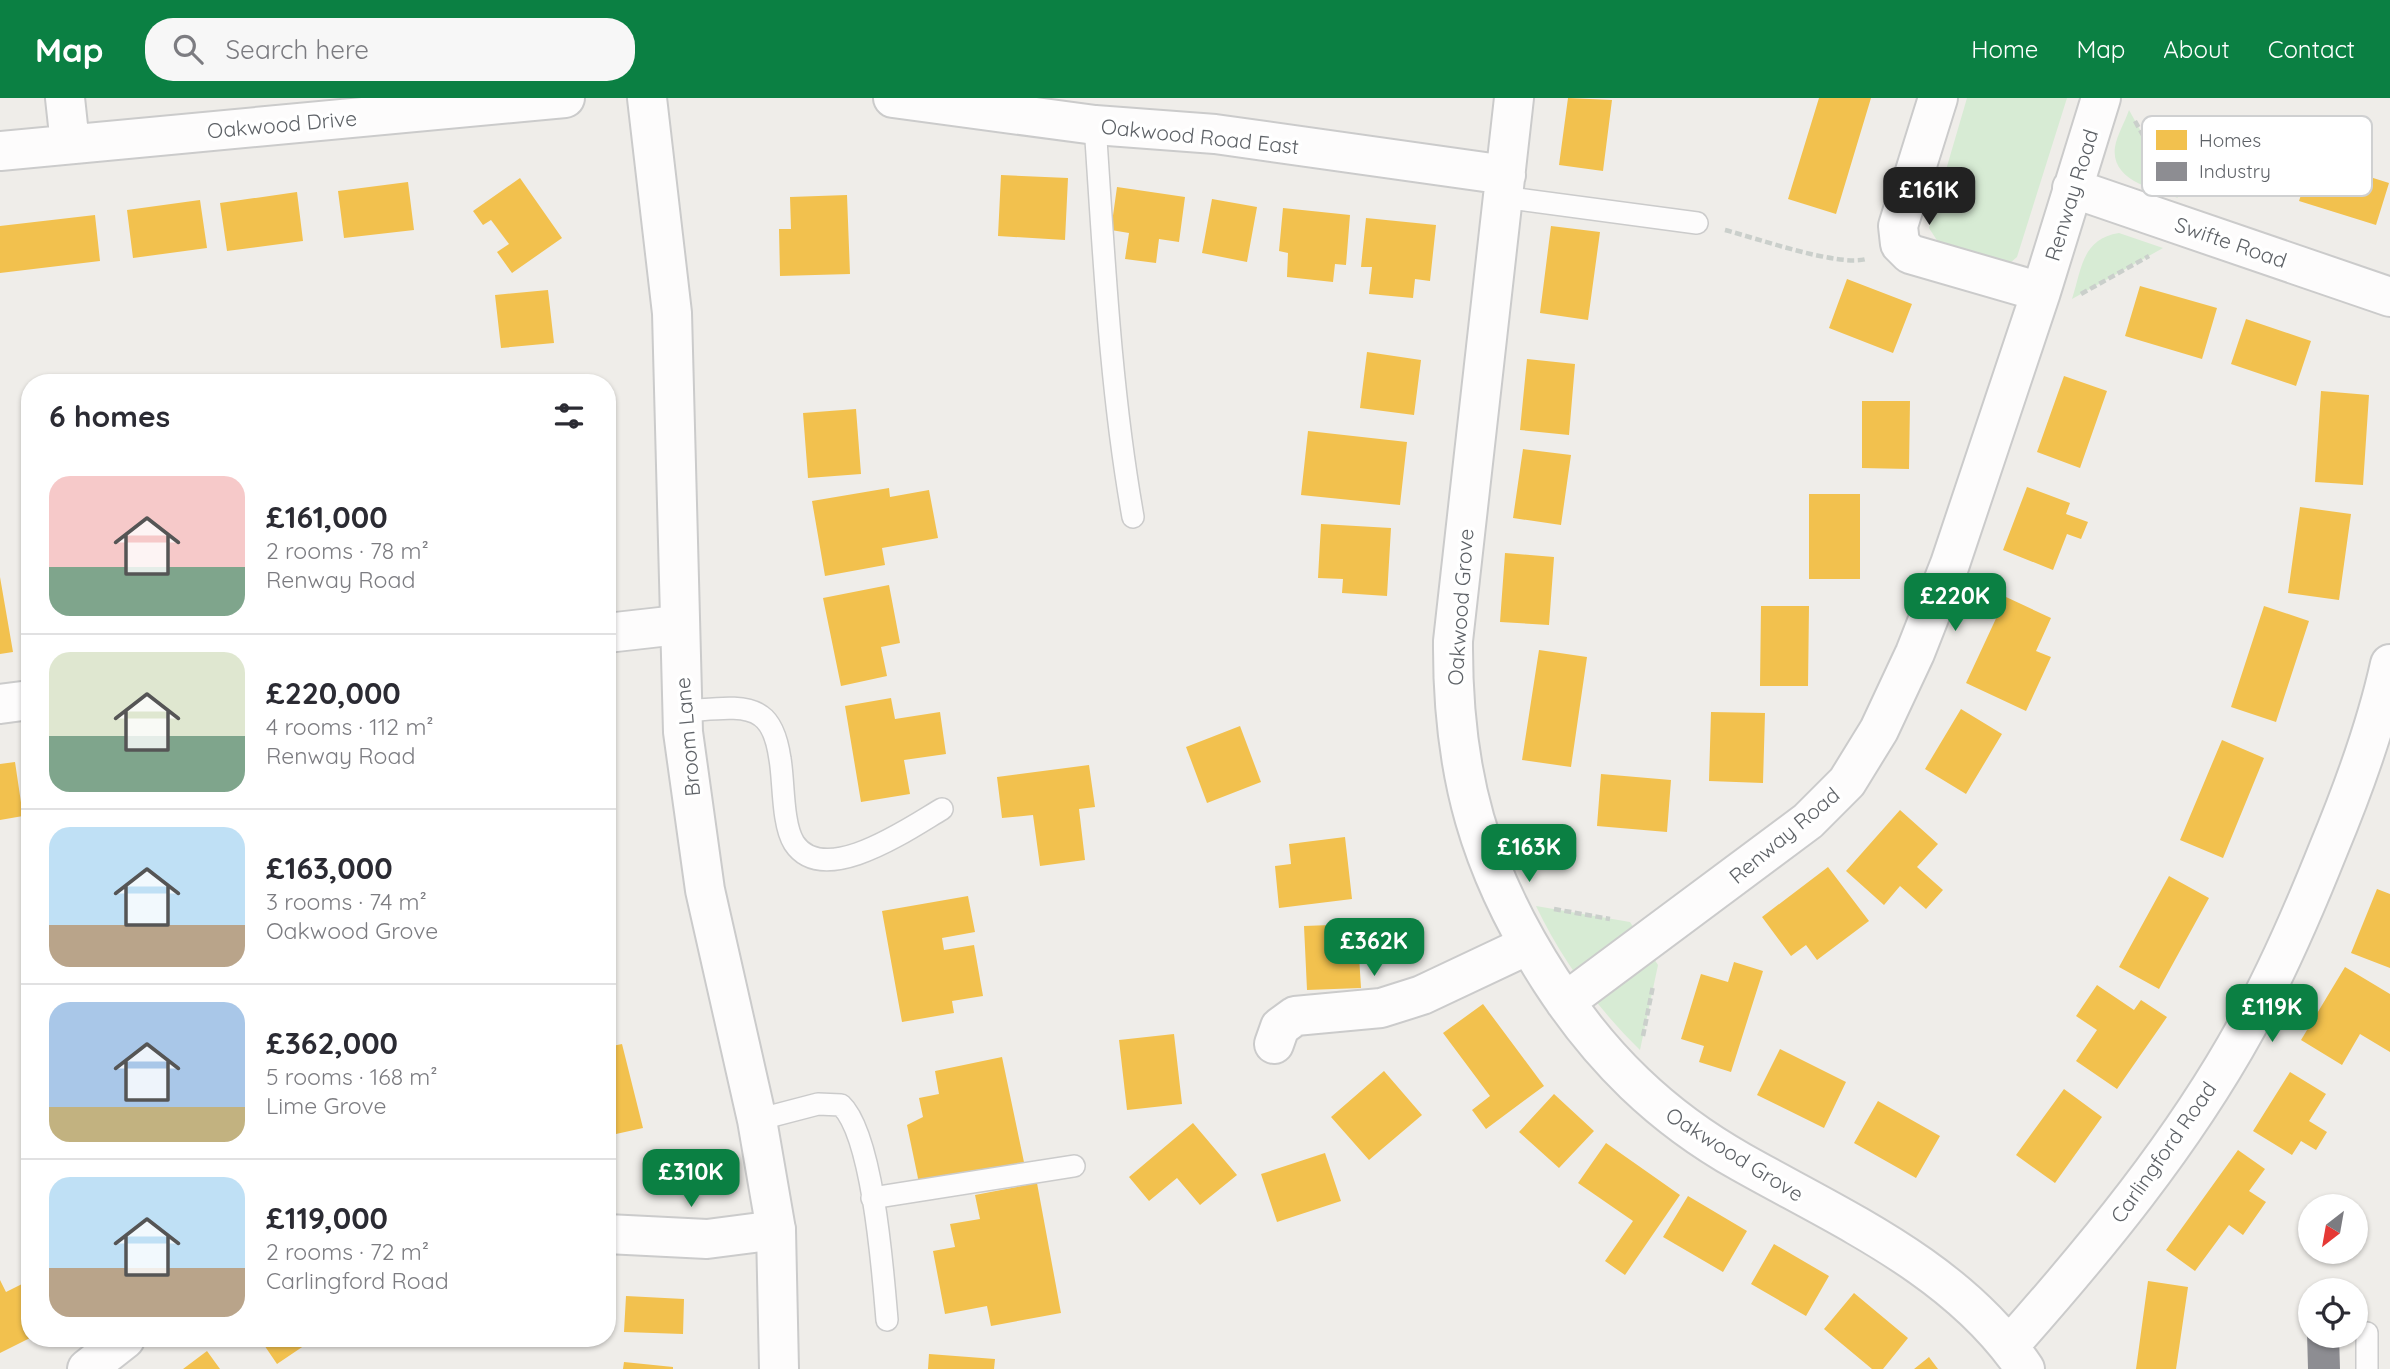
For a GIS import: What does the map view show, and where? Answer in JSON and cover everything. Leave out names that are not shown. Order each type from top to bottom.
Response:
[{"type":"street","points":[[65,98],[69,144]]},
{"type":"street","name":"Oakwood Drive","points":[[0,151],[565,98]]},
{"type":"street","name":"Broom Lane","points":[[647,98],[672,313],[682,712],[705,890],[757,1120],[776,1230],[779,1369]]},
{"type":"street","name":"Oakwood Road East","points":[[893,98],[1094,125],[1215,134],[1504,186]]},
{"type":"street","name":"Oakwood Grove","points":[[1514,98],[1453,641],[1453,696],[1459,755],[1482,846],[1503,900],[1565,1002],[1601,1051],[1632,1084],[1674,1121],[1737,1160],[1885,1241],[1970,1306],[2017,1357]]},
{"type":"street","points":[[1938,98],[1898,226],[1900,244],[1910,254],[2041,292]]},
{"type":"street","name":"Renway Road","points":[[1565,1002],[1808,821],[1847,782],[1879,730],[1915,653],[1950,564],[2041,292],[2101,98]]},
{"type":"street","name":"Swifte Road","points":[[2072,188],[2390,297]]},
{"type":"street","points":[[616,632],[678,625]]},
{"type":"street","name":"Carlingford Road","points":[[2017,1357],[2168,1149],[2246,1028],[2303,913],[2354,786],[2390,664]]},
{"type":"street","points":[[0,704],[21,701]]},
{"type":"street","points":[[1274,1044],[1280,1027],[1295,1016],[1381,1007],[1422,995],[1528,945]]},
{"type":"street","points":[[616,1234],[707,1239],[776,1230]]},
{"type":"street","points":[[87,1369],[115,1347]]},
{"type":"lane","points":[[1094,125],[1111,360],[1133,517]]},
{"type":"lane","points":[[1504,186],[1697,223]]},
{"type":"lane","points":[[682,712],[741,709],[761,715],[776,739],[788,827],[794,844],[811,856],[830,859],[851,856],[888,841],[942,808]]},
{"type":"lane","points":[[757,1120],[818,1104],[841,1105],[852,1115],[872,1198],[887,1320]]},
{"type":"lane","points":[[872,1198],[1074,1166]]},
{"type":"lane","points":[[2367,1348],[2367,1369]]},
{"type":"path","points":[[1697,223],[1856,262],[1900,244]]},
{"type":"green space","points":[[1967,98],[2067,98],[2017,257],[2010,263],[1940,245],[1929,228]]},
{"type":"green space","points":[[2129,110],[2142,133],[2142,185],[2127,176],[2115,159],[2117,138]]},
{"type":"green space","points":[[2119,233],[2163,248],[2072,299],[2085,257],[2091,248],[2097,241]]},
{"type":"green space","points":[[1536,906],[1630,922],[1658,965],[1640,1050],[1582,982],[1557,945]]},
{"type":"building: Homes","points":[[1568,98],[1612,100],[1603,171],[1559,165]]},
{"type":"building: Homes","points":[[1819,98],[1871,98],[1836,214],[1788,199]]},
{"type":"building: Homes","points":[[1001,175],[1068,178],[1065,240],[998,236]]},
{"type":"building: Homes","points":[[520,178],[562,238],[512,273],[497,252],[509,244],[491,220],[483,225],[473,211]]},
{"type":"building: Homes","points":[[2372,178],[2389,183],[2376,225],[2299,201],[2301,196],[2372,196]]},
{"type":"building: Homes","points":[[408,182],[414,230],[344,238],[338,191]]},
{"type":"building: Homes","points":[[1117,187],[1185,197],[1179,242],[1159,239],[1156,263],[1125,259],[1129,233],[1111,230]]},
{"type":"building: Homes","points":[[297,192],[303,241],[227,251],[220,203]]},
{"type":"building: Homes","points":[[847,195],[850,274],[780,276],[779,229],[791,229],[790,197]]},
{"type":"building: Homes","points":[[1212,199],[1257,207],[1247,262],[1202,253]]},
{"type":"building: Homes","points":[[200,200],[207,248],[133,258],[127,210]]},
{"type":"building: Homes","points":[[1283,208],[1350,215],[1346,265],[1335,264],[1333,282],[1287,277],[1288,253],[1279,251]]},
{"type":"building: Homes","points":[[95,215],[100,261],[0,273],[0,226]]},
{"type":"building: Homes","points":[[1366,218],[1436,225],[1430,281],[1415,279],[1413,298],[1369,294],[1372,267],[1361,267]]},
{"type":"building: Homes","points":[[1551,226],[1600,232],[1588,320],[1540,313]]},
{"type":"building: Homes","points":[[1847,279],[1912,304],[1893,353],[1829,328]]},
{"type":"building: Homes","points":[[2140,286],[2217,308],[2202,359],[2125,336]]},
{"type":"building: Homes","points":[[548,290],[554,343],[501,348],[495,295]]},
{"type":"building: Homes","points":[[2246,319],[2311,341],[2296,386],[2231,364]]},
{"type":"building: Homes","points":[[1367,352],[1421,360],[1414,415],[1360,408]]},
{"type":"building: Homes","points":[[1527,359],[1575,364],[1569,435],[1520,430]]},
{"type":"building: Homes","points":[[2064,376],[2107,391],[2080,468],[2037,452]]},
{"type":"building: Homes","points":[[2321,391],[2369,395],[2363,485],[2315,482]]},
{"type":"building: Homes","points":[[1862,401],[1910,401],[1909,469],[1862,468]]},
{"type":"building: Homes","points":[[856,409],[861,474],[808,478],[803,413]]},
{"type":"building: Homes","points":[[1308,431],[1407,442],[1400,505],[1301,495]]},
{"type":"building: Homes","points":[[1523,449],[1571,455],[1561,525],[1513,518]]},
{"type":"building: Homes","points":[[2027,487],[2070,503],[2066,514],[2088,522],[2081,539],[2067,534],[2053,570],[2003,550]]},
{"type":"building: Homes","points":[[889,488],[890,497],[929,490],[938,538],[882,548],[885,565],[825,576],[812,501]]},
{"type":"building: Homes","points":[[1809,494],[1860,494],[1860,579],[1809,579]]},
{"type":"building: Homes","points":[[2300,507],[2351,514],[2339,600],[2288,593]]},
{"type":"building: Homes","points":[[1321,524],[1391,528],[1387,596],[1342,593],[1343,579],[1318,578]]},
{"type":"building: Homes","points":[[1505,553],[1554,557],[1549,625],[1500,622]]},
{"type":"building: Homes","points":[[0,577],[13,652],[0,654]]},
{"type":"building: Homes","points":[[889,585],[900,643],[881,647],[887,676],[841,686],[823,598]]},
{"type":"building: Homes","points":[[2006,597],[2051,618],[2036,651],[2051,657],[2026,711],[1966,683]]},
{"type":"building: Homes","points":[[1761,606],[1809,606],[1808,686],[1760,686]]},
{"type":"building: Homes","points":[[2264,606],[2309,621],[2276,722],[2231,707]]},
{"type":"building: Homes","points":[[1539,650],[1587,657],[1571,767],[1522,760]]},
{"type":"building: Homes","points":[[891,698],[895,719],[940,712],[946,754],[904,760],[910,794],[861,802],[845,706]]},
{"type":"building: Homes","points":[[1961,709],[2002,734],[1966,794],[1925,769]]},
{"type":"building: Homes","points":[[1711,712],[1765,713],[1763,783],[1709,781]]},
{"type":"building: Homes","points":[[1240,726],[1261,782],[1207,803],[1186,747]]},
{"type":"building: Homes","points":[[2222,740],[2264,758],[2223,858],[2180,840]]},
{"type":"building: Homes","points":[[15,762],[21,816],[0,820],[0,764]]},
{"type":"building: Homes","points":[[1089,765],[1095,807],[1079,809],[1085,860],[1040,866],[1033,815],[1002,818],[997,777]]},
{"type":"building: Homes","points":[[1601,774],[1671,780],[1667,832],[1597,826]]},
{"type":"building: Homes","points":[[1900,810],[1938,844],[1917,867],[1943,890],[1926,909],[1900,886],[1884,905],[1846,871]]},
{"type":"building: Homes","points":[[1345,837],[1352,899],[1279,908],[1275,866],[1291,864],[1289,844]]},
{"type":"building: Homes","points":[[1828,867],[1869,921],[1817,960],[1806,945],[1791,956],[1762,917]]},
{"type":"building: Homes","points":[[2169,876],[2209,898],[2159,989],[2119,967]]},
{"type":"building: Homes","points":[[2377,889],[2390,894],[2390,968],[2351,953]]},
{"type":"building: Homes","points":[[968,896],[975,932],[942,938],[944,950],[974,945],[983,996],[952,1001],[954,1013],[902,1022],[882,911]]},
{"type":"building: Homes","points":[[1357,924],[1361,988],[1307,990],[1304,926]]},
{"type":"building: Homes","points":[[1734,962],[1763,971],[1731,1072],[1699,1062],[1704,1046],[1681,1039],[1701,974],[1728,982]]},
{"type":"building: Homes","points":[[2345,967],[2390,994],[2390,1052],[2360,1034],[2342,1065],[2301,1040]]},
{"type":"building: Homes","points":[[2097,985],[2134,1010],[2141,1000],[2167,1017],[2117,1089],[2076,1061],[2097,1030],[2076,1016]]},
{"type":"building: Homes","points":[[1483,1004],[1544,1086],[1486,1129],[1472,1110],[1490,1096],[1443,1033]]},
{"type":"building: Homes","points":[[1174,1034],[1182,1104],[1127,1110],[1119,1040]]},
{"type":"building: Homes","points":[[622,1044],[643,1128],[616,1134],[616,1045]]},
{"type":"building: Homes","points":[[1780,1049],[1846,1082],[1824,1128],[1757,1095]]},
{"type":"building: Homes","points":[[1002,1057],[1025,1167],[920,1188],[907,1125],[923,1117],[919,1098],[939,1094],[935,1071]]},
{"type":"building: Homes","points":[[1384,1071],[1422,1115],[1369,1160],[1331,1117]]},
{"type":"building: Homes","points":[[2290,1072],[2326,1094],[2309,1121],[2327,1132],[2316,1150],[2301,1141],[2292,1155],[2253,1131]]},
{"type":"building: Homes","points":[[2064,1089],[2102,1117],[2055,1183],[2016,1155]]},
{"type":"building: Homes","points":[[1554,1094],[1594,1131],[1559,1168],[1519,1132]]},
{"type":"building: Homes","points":[[1878,1101],[1940,1136],[1916,1178],[1854,1143]]},
{"type":"building: Homes","points":[[1193,1123],[1237,1175],[1200,1205],[1177,1178],[1149,1201],[1129,1177]]},
{"type":"building: Homes","points":[[1606,1143],[1680,1195],[1625,1275],[1605,1261],[1633,1221],[1578,1183]]},
{"type":"building: Homes","points":[[2238,1150],[2265,1169],[2249,1191],[2266,1202],[2243,1235],[2229,1225],[2195,1271],[2166,1250]]},
{"type":"building: Homes","points":[[1325,1153],[1341,1201],[1277,1222],[1261,1174]]},
{"type":"building: Homes","points":[[1037,1183],[1061,1313],[991,1326],[987,1306],[945,1314],[933,1251],[955,1247],[950,1224],[980,1219],[975,1195]]},
{"type":"building: Homes","points":[[1688,1196],[1747,1231],[1723,1272],[1663,1237]]},
{"type":"building: Homes","points":[[1774,1244],[1829,1276],[1806,1316],[1751,1284]]},
{"type":"building: Homes","points":[[0,1280],[6,1292],[21,1284],[21,1342],[0,1353]]},
{"type":"building: Homes","points":[[2148,1281],[2188,1287],[2176,1369],[2136,1369]]},
{"type":"building: Homes","points":[[1854,1293],[1908,1338],[1883,1369],[1872,1369],[1824,1329]]},
{"type":"building: Homes","points":[[626,1296],[684,1299],[683,1334],[624,1332]]},
{"type":"building: Homes","points":[[265,1347],[302,1347],[277,1364]]},
{"type":"building: Homes","points":[[207,1351],[220,1369],[183,1369]]},
{"type":"building: Homes","points":[[929,1354],[995,1359],[994,1369],[928,1369]]},
{"type":"building: Homes","points":[[1929,1357],[1938,1369],[1914,1369]]},
{"type":"building: Homes","points":[[624,1362],[673,1367],[673,1369],[623,1369]]},
{"type":"building: Industry","points":[[2307,1348],[2339,1348],[2340,1369],[2308,1369]]}]
